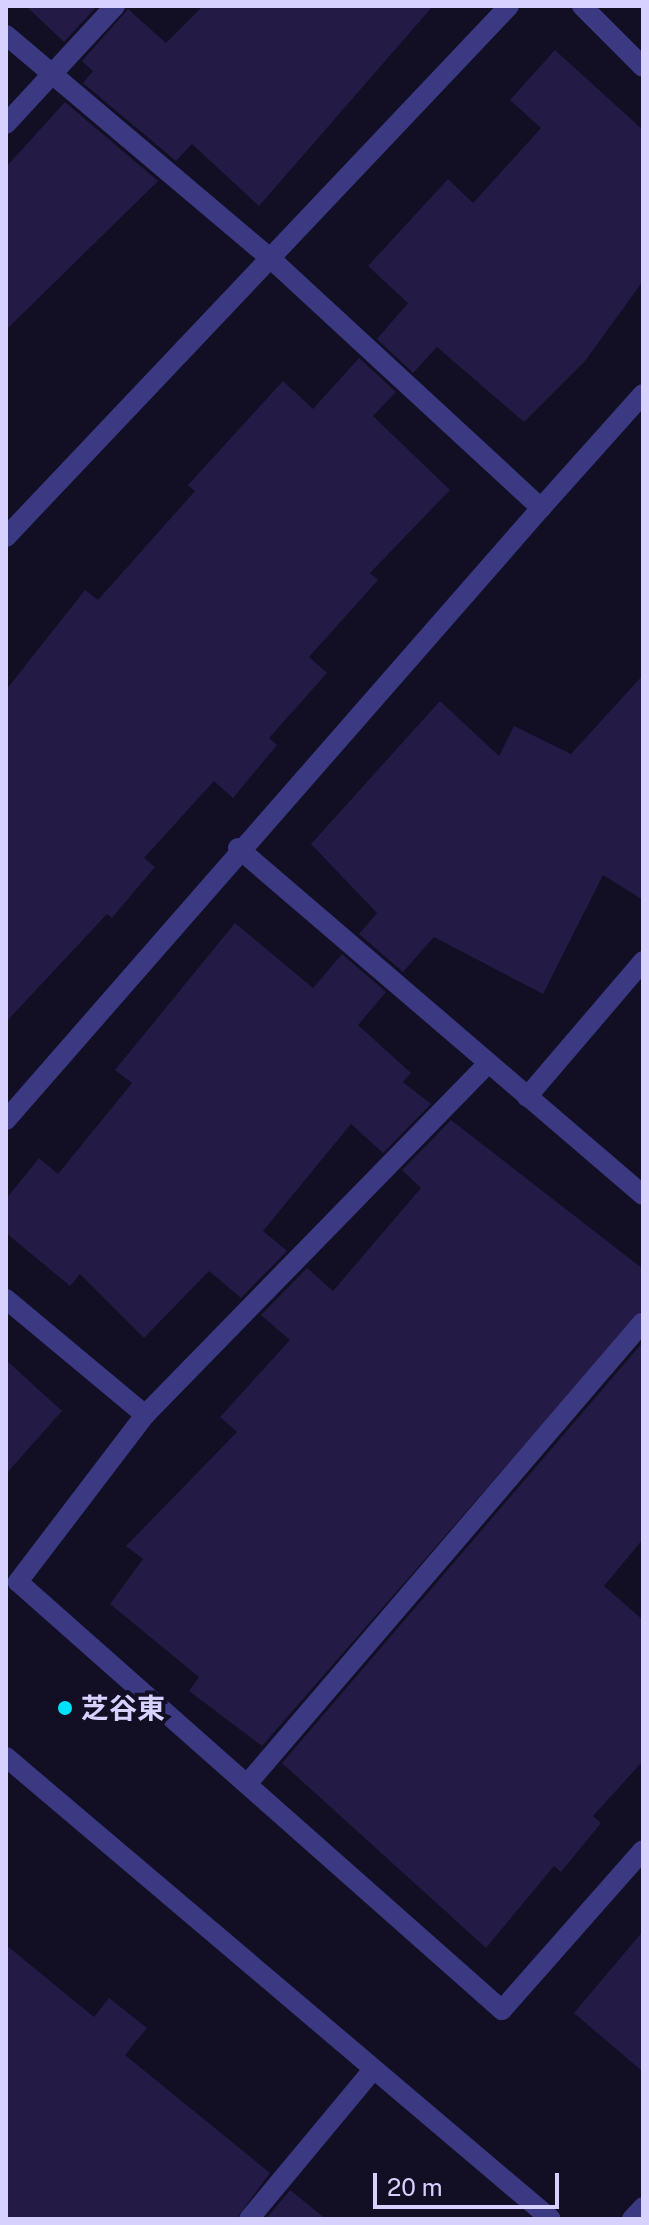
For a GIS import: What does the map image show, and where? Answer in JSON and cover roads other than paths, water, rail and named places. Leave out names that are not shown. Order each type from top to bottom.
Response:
[{"type":"street","points":[[6,124],[115,6]]},
{"type":"street","points":[[6,537],[509,6]]},
{"type":"street","points":[[582,6],[643,67]]},
{"type":"street","points":[[6,35],[270,258],[541,508]]},
{"type":"street","points":[[6,1120],[238,848],[643,394]]},
{"type":"street","points":[[238,848],[643,1195]]},
{"type":"street","points":[[527,1097],[643,961]]},
{"type":"street","points":[[489,1063],[145,1415],[18,1582],[502,2010],[643,1850]]},
{"type":"street","points":[[6,1299],[145,1415]]},
{"type":"street","points":[[247,1784],[643,1322]]},
{"type":"street","points":[[6,1757],[372,2071],[551,2219]]},
{"type":"street","points":[[249,2219],[372,2071]]},
{"type":"street","points":[[632,2219],[643,2207]]},
{"type":"place","name":"芝谷東","points":[[65,1708]]}]
